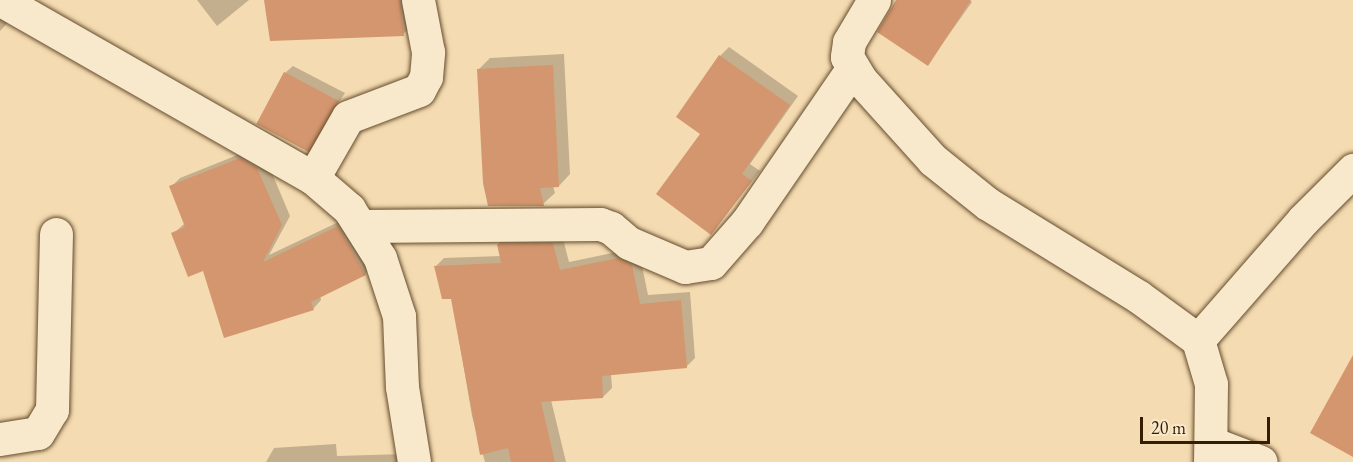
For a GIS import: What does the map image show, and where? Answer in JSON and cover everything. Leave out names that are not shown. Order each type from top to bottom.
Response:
[{"type":"street","points":[[1,0],[313,178],[336,196],[362,226],[380,258],[399,316],[402,387],[414,462]]},
{"type":"street","points":[[313,178],[348,117],[419,90],[426,77],[428,52],[418,0]]},
{"type":"street","points":[[874,0],[847,47],[852,69],[942,168],[988,204],[1139,297],[1198,340],[1211,384],[1210,452],[1261,462]]},
{"type":"street","points":[[362,226],[600,224],[611,228],[629,243],[685,267],[711,263],[747,222],[852,69]]},
{"type":"street","points":[[1198,340],[1303,220],[1353,170]]},
{"type":"street","points":[[0,439],[38,433],[52,410],[56,234]]},
{"type":"building","points":[[264,0],[400,0],[404,36],[270,41]]},
{"type":"building","points":[[896,0],[971,0],[928,66],[877,32]]},
{"type":"building","points":[[719,55],[790,105],[742,174],[752,181],[711,235],[656,194],[700,134],[676,117]]},
{"type":"building","points":[[553,65],[559,187],[540,188],[544,206],[488,206],[483,183],[477,69]]},
{"type":"building","points":[[284,72],[339,101],[311,153],[256,124]]},
{"type":"building","points":[[240,158],[257,168],[282,225],[263,262],[338,226],[366,275],[311,302],[314,310],[224,338],[203,271],[188,277],[171,233],[185,227],[169,186]]},
{"type":"building","points":[[553,243],[560,270],[618,258],[632,265],[640,304],[681,300],[687,368],[602,376],[603,398],[541,402],[555,462],[511,462],[508,448],[480,455],[451,299],[442,299],[434,266],[501,263],[497,244]]},
{"type":"building","points":[[1353,355],[1353,457],[1310,433]]}]
